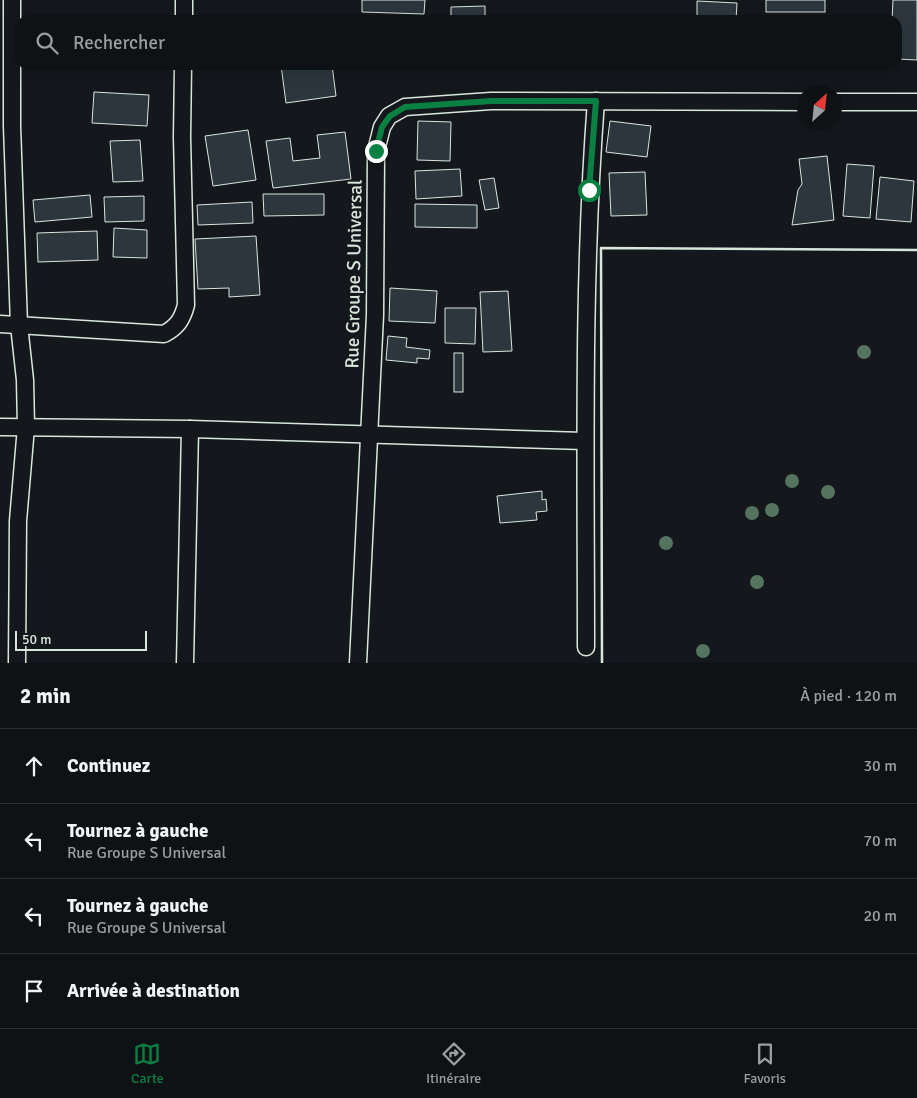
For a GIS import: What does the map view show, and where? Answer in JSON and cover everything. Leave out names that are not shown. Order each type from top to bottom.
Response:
[{"type":"street","points":[[12,0],[6,126],[19,325],[25,380],[26,427],[18,521],[17,663]]},
{"type":"street","points":[[184,0],[184,15]]},
{"type":"street","points":[[0,324],[164,334],[176,327],[180,322],[186,305],[182,137],[183,70]]},
{"type":"street","name":"Rue Groupe S Universal","points":[[358,663],[375,315],[376,151],[382,127],[386,121],[390,116],[405,107],[491,101],[797,102]]},
{"type":"street","points":[[586,648],[584,441],[589,190],[596,101]]},
{"type":"street","points":[[842,102],[917,102]]},
{"type":"street","points":[[0,427],[369,433],[584,441]]},
{"type":"street","points":[[185,663],[190,429]]},
{"type":"building","points":[[362,0],[425,0],[424,14],[362,12]]},
{"type":"building","points":[[766,0],[825,0],[825,12],[766,12]]},
{"type":"building","points":[[893,0],[917,0],[917,60],[902,59],[902,15],[892,15]]},
{"type":"building","points":[[697,1],[737,3],[736,15],[697,15]]},
{"type":"building","points":[[485,6],[485,15],[451,15],[451,7]]},
{"type":"building","points":[[282,70],[333,70],[336,96],[286,103]]},
{"type":"building","points":[[94,92],[149,95],[147,126],[92,123]]},
{"type":"building","points":[[418,121],[451,122],[450,161],[417,160]]},
{"type":"building","points":[[610,121],[651,126],[647,157],[606,152]]},
{"type":"building","points":[[248,130],[256,180],[213,186],[205,136]]},
{"type":"building","points":[[345,132],[351,179],[273,188],[266,141],[290,138],[293,161],[320,158],[317,135]]},
{"type":"building","points":[[140,140],[143,181],[113,182],[110,141]]},
{"type":"building","points":[[827,156],[834,220],[792,225],[798,190],[802,184],[799,159]]},
{"type":"building","points":[[847,164],[874,166],[870,218],[843,216]]},
{"type":"building","points":[[460,169],[462,196],[416,199],[415,171]]},
{"type":"building","points":[[645,172],[647,215],[611,216],[609,173]]},
{"type":"building","points":[[880,177],[914,181],[911,222],[876,219]]},
{"type":"building","points":[[494,178],[499,208],[485,210],[479,180]]},
{"type":"building","points":[[263,194],[324,194],[324,215],[264,216]]},
{"type":"building","points":[[90,195],[92,217],[35,222],[33,200]]},
{"type":"building","points":[[144,196],[144,221],[105,222],[104,197]]},
{"type":"building","points":[[252,202],[253,223],[198,225],[197,205]]},
{"type":"building","points":[[415,204],[477,205],[477,228],[415,227]]},
{"type":"building","points":[[114,228],[147,230],[147,258],[113,257]]},
{"type":"building","points":[[97,231],[98,260],[38,262],[37,233]]},
{"type":"building","points":[[256,236],[260,295],[229,297],[229,288],[198,289],[195,239]]},
{"type":"building","points":[[390,288],[437,291],[435,323],[389,321]]},
{"type":"building","points":[[508,291],[512,351],[483,352],[480,292]]},
{"type":"building","points":[[445,308],[476,308],[475,344],[445,343]]},
{"type":"building","points":[[388,336],[407,338],[406,347],[430,350],[429,359],[417,358],[417,363],[386,360]]},
{"type":"building","points":[[454,353],[463,353],[463,392],[454,392]]},
{"type":"building","points":[[542,491],[542,500],[546,499],[547,511],[536,512],[537,520],[500,523],[497,496]]},
{"type":"wall","points":[[602,663],[601,248],[917,250]]},
{"type":"route","points":[[376,151],[382,127],[390,116],[405,107],[491,101],[596,101],[589,190]]}]
